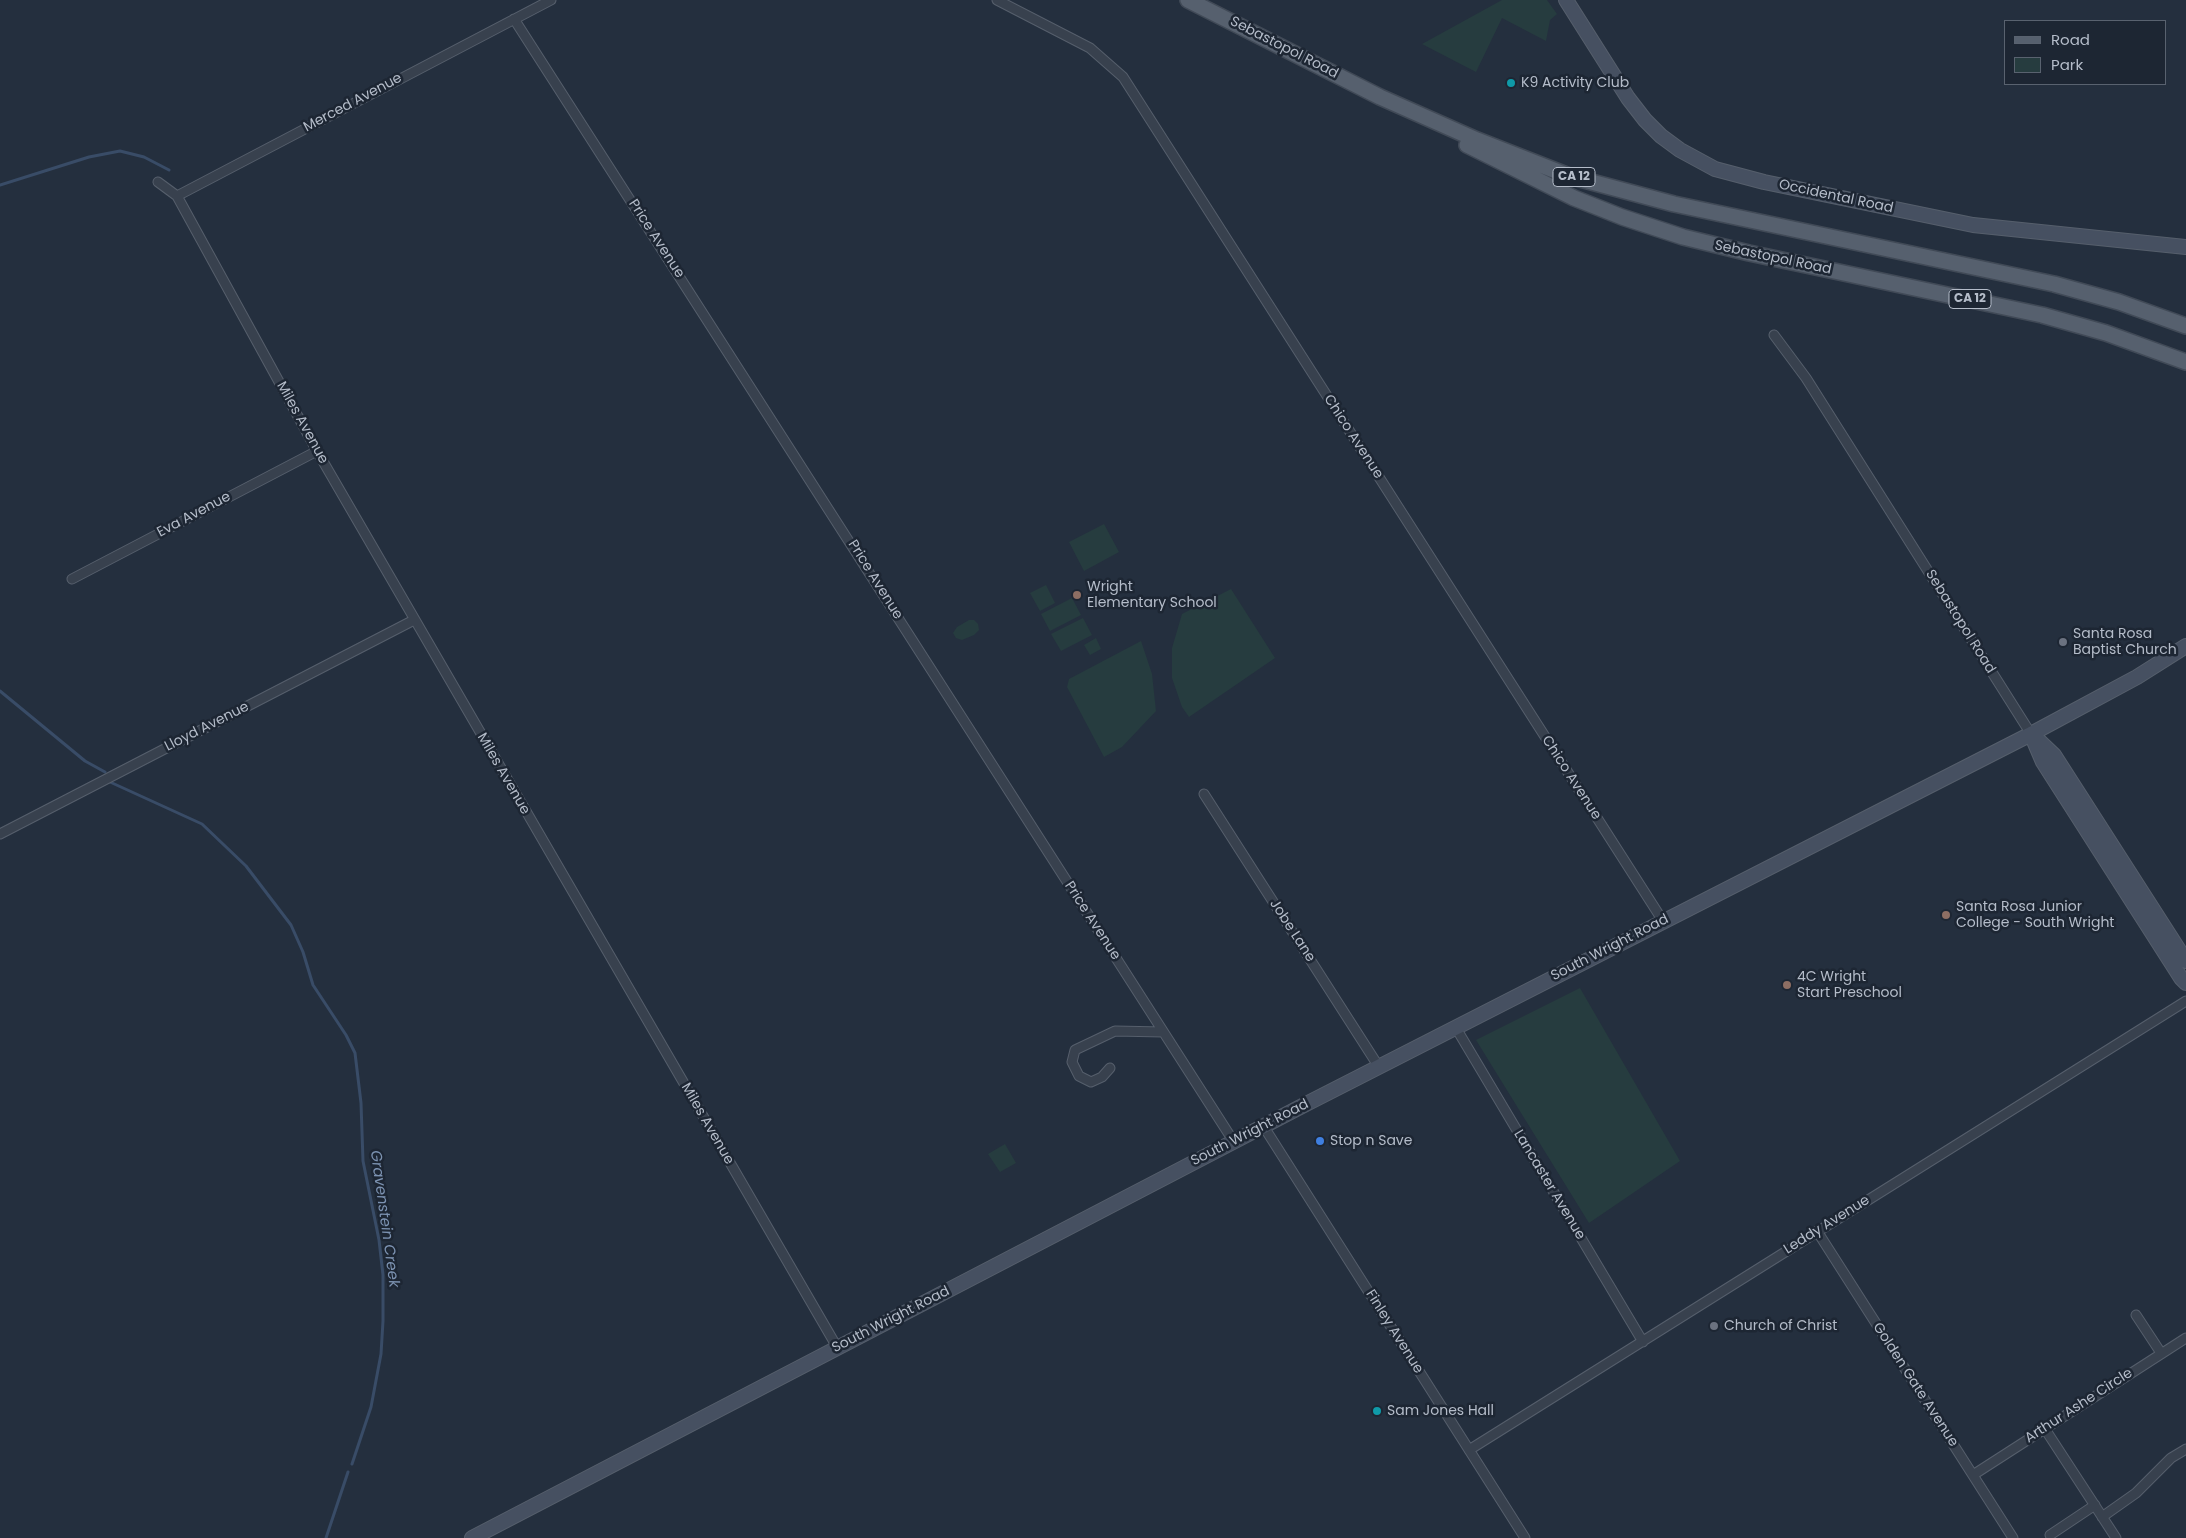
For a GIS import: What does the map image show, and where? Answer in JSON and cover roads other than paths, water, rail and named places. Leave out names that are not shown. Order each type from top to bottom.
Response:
[{"type":"main road","name":"Sebastopol Road","points":[[1188,0],[1380,97],[1531,178],[1594,206],[1654,228],[1749,253],[2042,315],[2114,336],[2186,362]]},
{"type":"main road","name":"Occidental Road","points":[[1566,0],[1621,87],[1645,120],[1680,150],[1715,169],[1764,182],[1964,223],[2186,247]]},
{"type":"main road","name":"Sebastopol Road","points":[[1380,97],[1509,154],[1604,186],[1682,206],[2054,284],[2119,302],[2186,326]]},
{"type":"main road","name":"South Wright Road","points":[[472,1538],[1264,1126],[2031,734],[2137,676],[2186,646]]},
{"type":"main road","name":"Sebastopol Road","points":[[2031,734],[2054,755],[2186,961]]},
{"type":"main road","name":"Sebastopol Road","points":[[2031,734],[2042,762],[2180,978],[2186,983]]},
{"type":"street","name":"Merced Avenue","points":[[177,196],[550,0]]},
{"type":"street","name":"Chico Avenue","points":[[997,0],[1090,48],[1123,77],[1663,921]]},
{"type":"street","name":"Price Avenue","points":[[514,19],[1234,1142]]},
{"type":"street","points":[[158,182],[177,196]]},
{"type":"street","name":"Miles Avenue","points":[[177,196],[317,451],[837,1348]]},
{"type":"street","name":"Sebastopol Road","points":[[1774,335],[1806,378],[2031,734]]},
{"type":"street","name":"Eva Avenue","points":[[72,579],[317,451]]},
{"type":"street","name":"Lloyd Avenue","points":[[0,834],[414,620]]},
{"type":"street","name":"Jobe Lane","points":[[1204,794],[1380,1067]]},
{"type":"street","name":"Leddy Avenue","points":[[1469,1450],[2186,1001]]},
{"type":"street","name":"Lancaster Avenue","points":[[1456,1028],[1642,1342]]},
{"type":"street","points":[[1110,1068],[1102,1077],[1090,1082],[1079,1076],[1072,1062],[1075,1050],[1114,1030],[1163,1032]]},
{"type":"street","name":"Finley Avenue","points":[[1264,1126],[1525,1538]]},
{"type":"street","name":"Golden Gate Avenue","points":[[1817,1231],[2012,1538]]},
{"type":"street","points":[[2136,1315],[2161,1354]]},
{"type":"street","name":"Arthur Ashe Circle","points":[[1973,1475],[2186,1338]]},
{"type":"street","points":[[2045,1428],[2116,1538]]},
{"type":"street","points":[[2102,1517],[2136,1493],[2171,1458],[2186,1449]]},
{"type":"street","points":[[2050,1535],[2095,1505]]},
{"type":"waterway","points":[[0,185],[89,157],[120,151],[144,157],[169,170]]},
{"type":"waterway","name":"Gravenstein Creek","points":[[0,691],[85,761],[105,772]]},
{"type":"waterway","name":"Gravenstein Creek","points":[[110,782],[202,824],[246,866],[291,925],[303,952],[313,985],[346,1035],[355,1053],[361,1103],[363,1161],[379,1240],[383,1275],[383,1321],[381,1354],[371,1407],[352,1464]]},
{"type":"waterway","name":"Gravenstein Creek","points":[[326,1538],[348,1472]]},
{"type":"place","name":"K9 Activity Club","points":[[1511,83]]},
{"type":"place","name":"Wright Elementary School","points":[[1077,595]]},
{"type":"place","name":"Santa Rosa Baptist Church","points":[[2063,642]]},
{"type":"place","name":"Santa Rosa Junior College - South Wright","points":[[1946,915]]},
{"type":"place","name":"4C Wright Start Preschool","points":[[1787,985]]},
{"type":"place","name":"Stop n Save","points":[[1320,1141]]},
{"type":"place","name":"Church of Christ","points":[[1714,1326]]},
{"type":"place","name":"Sam Jones Hall","points":[[1377,1411]]}]
